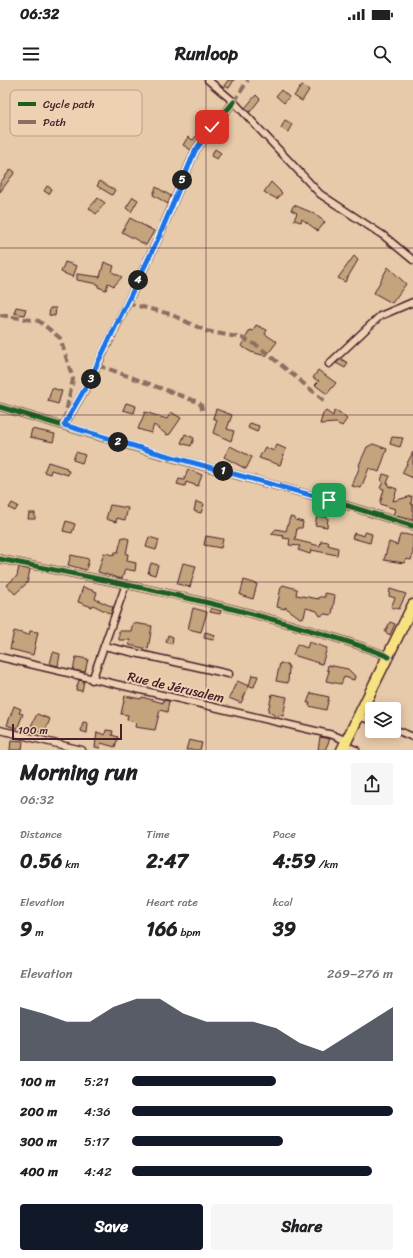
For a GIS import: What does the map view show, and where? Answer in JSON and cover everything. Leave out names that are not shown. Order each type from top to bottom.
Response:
[{"type":"main road","points":[[344,745],[389,657],[413,605]]},
{"type":"street","points":[[208,80],[234,102],[320,194],[384,236],[413,260]]},
{"type":"street","points":[[64,425],[88,383],[158,239],[195,151],[212,127],[234,102]]},
{"type":"street","points":[[328,364],[380,316],[413,302]]},
{"type":"street","points":[[0,407],[154,452],[329,500],[413,526]]},
{"type":"street","points":[[0,560],[126,584],[248,612],[369,648],[389,657]]},
{"type":"street","points":[[92,680],[126,584]]},
{"type":"street","points":[[104,646],[229,674]]},
{"type":"street","name":"Rue de Jérusalem","points":[[0,657],[92,680],[307,729],[356,750]]},
{"type":"street","points":[[359,716],[365,718]]},
{"type":"street","points":[[0,730],[82,750]]},
{"type":"street","points":[[401,732],[413,737]]},
{"type":"building","points":[[228,80],[234,80],[229,88],[224,86]]},
{"type":"building","points":[[302,85],[309,90],[302,101],[294,96]]},
{"type":"building","points":[[281,90],[289,97],[284,103],[276,96]]},
{"type":"building","points":[[256,95],[260,99],[250,112],[245,108]]},
{"type":"building","points":[[285,120],[292,124],[288,132],[281,128]]},
{"type":"building","points":[[196,136],[199,138],[191,150],[183,145],[188,137],[193,140]]},
{"type":"building","points":[[215,149],[221,153],[217,159],[211,156]]},
{"type":"building","points":[[11,169],[15,172],[0,192],[0,183]]},
{"type":"building","points":[[100,181],[115,190],[112,195],[97,186]]},
{"type":"building","points":[[271,182],[282,193],[277,199],[264,192]]},
{"type":"building","points":[[47,186],[52,189],[49,194],[44,191]]},
{"type":"building","points":[[156,187],[171,196],[168,204],[153,195]]},
{"type":"building","points":[[133,197],[138,200],[131,212],[126,208]]},
{"type":"building","points":[[98,198],[105,203],[96,214],[89,208]]},
{"type":"building","points":[[294,205],[313,213],[325,222],[318,231],[302,219],[301,222],[294,220],[297,213],[291,210]]},
{"type":"building","points":[[130,218],[154,231],[146,245],[122,232]]},
{"type":"building","points":[[354,256],[358,260],[345,282],[338,278]]},
{"type":"building","points":[[65,262],[77,266],[73,277],[61,272]]},
{"type":"building","points":[[104,262],[114,266],[112,272],[122,277],[114,286],[108,283],[106,290],[98,287],[98,284],[77,280],[77,274],[100,277]]},
{"type":"building","points":[[388,267],[406,284],[392,303],[374,293]]},
{"type":"building","points":[[16,307],[26,309],[24,315],[14,313]]},
{"type":"building","points":[[50,308],[56,308],[55,316],[49,315]]},
{"type":"building","points":[[256,325],[267,330],[265,334],[277,342],[266,356],[251,352],[241,346],[250,330],[253,331]]},
{"type":"building","points":[[341,359],[348,363],[345,368],[336,363]]},
{"type":"building","points":[[318,370],[336,383],[327,394],[315,385],[319,381],[313,378]]},
{"type":"building","points":[[52,388],[62,391],[58,404],[48,401]]},
{"type":"building","points":[[126,403],[136,406],[134,413],[123,410]]},
{"type":"building","points":[[216,409],[232,415],[227,429],[234,431],[231,441],[213,433],[217,420],[213,418]]},
{"type":"building","points":[[326,411],[333,416],[334,411],[339,412],[347,419],[342,426],[336,423],[320,424],[323,414]]},
{"type":"building","points":[[145,412],[167,419],[171,412],[181,418],[170,434],[167,435],[154,425],[151,433],[138,429]]},
{"type":"building","points":[[250,423],[259,426],[257,432],[248,428]]},
{"type":"building","points":[[32,429],[55,434],[53,442],[30,437]]},
{"type":"building","points":[[185,434],[194,438],[191,446],[181,443]]},
{"type":"building","points":[[392,437],[403,438],[400,447],[390,444]]},
{"type":"building","points":[[373,444],[387,449],[379,472],[369,468],[361,488],[352,486],[367,447]]},
{"type":"building","points":[[277,445],[286,449],[280,465],[259,458],[265,447],[274,451]]},
{"type":"building","points":[[230,446],[252,457],[246,469],[224,457]]},
{"type":"building","points":[[76,452],[85,455],[82,463],[73,460]]},
{"type":"building","points":[[413,452],[413,478],[402,473]]},
{"type":"building","points":[[48,462],[67,468],[66,470],[69,471],[68,475],[51,470],[50,474],[44,472]]},
{"type":"building","points":[[188,469],[202,475],[198,486],[186,482],[185,486],[177,484],[179,479],[184,480]]},
{"type":"building","points":[[383,474],[390,476],[387,483],[389,484],[388,486],[397,489],[393,501],[412,496],[411,504],[413,505],[413,520],[393,515],[395,509],[380,504],[384,489],[380,488],[383,482],[381,481]]},
{"type":"building","points":[[196,502],[204,504],[201,513],[194,511]]},
{"type":"building","points":[[12,503],[18,506],[15,511],[9,508]]},
{"type":"building","points":[[110,505],[128,508],[125,520],[117,518],[116,522],[106,519]]},
{"type":"building","points":[[29,513],[35,513],[35,519],[28,519]]},
{"type":"building","points":[[317,516],[328,518],[327,527],[315,525]]},
{"type":"building","points":[[290,517],[303,522],[302,528],[297,528],[295,540],[320,546],[321,541],[329,542],[328,545],[338,548],[337,555],[311,550],[310,554],[298,550],[300,546],[289,545],[290,539],[283,538],[284,536],[271,534],[276,529],[286,531]]},
{"type":"building","points":[[66,521],[75,524],[72,533],[63,531]]},
{"type":"building","points":[[365,532],[372,534],[370,543],[352,538],[354,533],[364,536]]},
{"type":"building","points":[[404,534],[413,536],[413,554],[411,560],[406,559],[404,563],[384,560],[389,542],[397,545],[400,535]]},
{"type":"building","points":[[206,536],[223,539],[221,548],[204,545]]},
{"type":"building","points":[[122,537],[129,539],[126,554],[128,554],[127,561],[136,563],[135,571],[125,569],[122,579],[98,572],[104,553],[114,555],[115,552],[118,552]]},
{"type":"building","points":[[149,537],[159,540],[156,550],[146,547]]},
{"type":"building","points":[[71,555],[89,559],[86,570],[68,565]]},
{"type":"building","points":[[151,563],[158,565],[155,575],[148,573]]},
{"type":"building","points":[[183,563],[196,566],[190,587],[177,584]]},
{"type":"building","points":[[19,567],[30,570],[27,583],[15,594],[7,585],[17,576]]},
{"type":"building","points":[[244,580],[257,584],[253,599],[240,595]]},
{"type":"building","points":[[283,585],[297,589],[296,595],[319,599],[319,597],[325,597],[325,593],[335,595],[332,615],[325,614],[320,616],[317,611],[306,608],[304,617],[300,618],[285,607],[285,609],[277,607],[281,587]]},
{"type":"building","points":[[83,587],[97,592],[95,599],[113,607],[111,614],[93,605],[92,607],[78,602]]},
{"type":"building","points":[[390,589],[406,594],[399,609],[391,607],[395,598],[389,596]]},
{"type":"building","points":[[193,608],[207,612],[201,632],[188,629]]},
{"type":"building","points":[[211,608],[221,611],[220,614],[210,612]]},
{"type":"building","points":[[390,622],[395,624],[390,635],[385,632]]},
{"type":"building","points":[[133,623],[152,626],[148,649],[129,645],[130,640],[119,640],[119,631],[131,631]]},
{"type":"building","points":[[14,631],[29,635],[30,631],[38,632],[33,655],[10,649]]},
{"type":"building","points":[[205,632],[215,635],[213,640],[204,638]]},
{"type":"building","points":[[168,635],[173,637],[172,644],[166,642]]},
{"type":"building","points":[[309,642],[327,648],[322,664],[293,655],[297,644],[307,648]]},
{"type":"building","points":[[53,652],[60,654],[58,666],[50,664]]},
{"type":"building","points":[[76,657],[88,659],[85,672],[73,670]]},
{"type":"building","points":[[280,663],[287,664],[289,667],[288,683],[276,681]]},
{"type":"building","points":[[328,665],[348,669],[355,676],[354,680],[344,677],[341,684],[326,681],[329,671],[327,670]]},
{"type":"building","points":[[252,675],[258,676],[254,687],[249,686]]},
{"type":"building","points":[[79,680],[84,681],[82,691],[76,690]]},
{"type":"building","points":[[237,681],[249,686],[241,703],[229,698]]},
{"type":"building","points":[[311,693],[329,697],[326,710],[309,706],[310,703],[307,703]]},
{"type":"building","points":[[272,694],[287,697],[283,716],[279,715],[278,718],[268,711]]},
{"type":"building","points":[[125,696],[141,699],[142,697],[163,703],[163,700],[169,701],[167,712],[160,710],[155,730],[135,727],[136,722],[127,720],[128,715],[121,714]]},
{"type":"building","points":[[14,706],[21,709],[19,713],[23,714],[17,729],[7,725]]},
{"type":"building","points":[[37,714],[50,719],[44,734],[30,728]]},
{"type":"building","points":[[83,722],[88,723],[87,733],[81,731]]},
{"type":"building","points":[[106,730],[113,731],[112,735],[118,737],[115,747],[101,743],[100,748],[95,747],[97,732],[105,735]]},
{"type":"building","points":[[320,737],[330,739],[325,750],[318,750]]},
{"type":"building","points":[[11,740],[23,741],[22,750],[10,750]]},
{"type":"building","points":[[189,740],[202,743],[200,750],[186,750]]},
{"type":"marked path","points":[[234,102],[248,80]]},
{"type":"marked path","points":[[127,303],[170,314],[206,331],[242,338],[258,346],[326,402]]},
{"type":"marked path","points":[[0,315],[39,321],[60,338],[73,379],[65,417]]},
{"type":"marked path","points":[[98,365],[198,402],[201,405],[203,413]]},
{"type":"cycle path","points":[[64,425],[89,383],[158,239],[195,151],[212,127],[234,102]]},
{"type":"cycle path","points":[[0,407],[154,453],[329,500],[413,526]]},
{"type":"cycle path","points":[[0,559],[225,607],[333,637],[389,657]]},
{"type":"route","points":[[212,127],[195,151],[166,222],[126,303],[98,365],[74,410],[64,425],[154,452],[329,500]]}]
